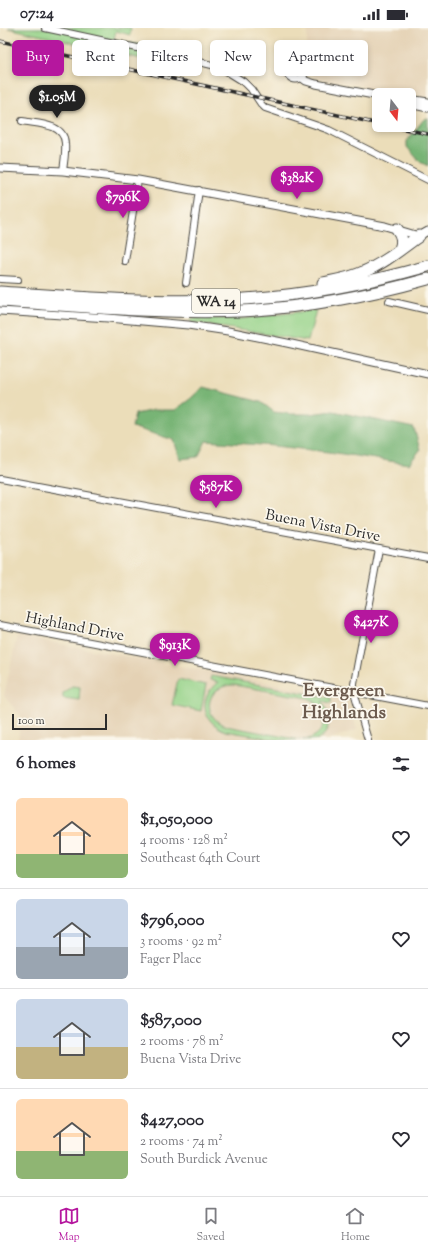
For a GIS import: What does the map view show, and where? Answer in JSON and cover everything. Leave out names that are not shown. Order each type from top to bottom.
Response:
[{"type":"highway","points":[[397,229],[402,238],[400,249]]},
{"type":"highway","points":[[256,298],[362,273],[378,265],[423,233]]},
{"type":"highway","name":"WA 14","points":[[0,292],[102,299],[186,301],[256,298],[336,288],[428,266]]},
{"type":"highway","name":"WA 14","points":[[0,301],[156,311],[240,311],[320,303],[378,292],[428,279]]},
{"type":"street","points":[[45,28],[179,56],[220,67],[248,86],[265,108],[329,130],[428,180]]},
{"type":"street","points":[[302,78],[310,82],[372,95]]},
{"type":"street","points":[[416,100],[428,102]]},
{"type":"street","points":[[416,105],[428,108]]},
{"type":"street","points":[[22,121],[53,127],[61,133],[65,143],[63,172]]},
{"type":"street","points":[[0,168],[63,172],[138,180],[200,190],[423,233]]},
{"type":"street","points":[[125,261],[138,180]]},
{"type":"street","points":[[186,282],[200,190]]},
{"type":"street","points":[[0,279],[18,280]]},
{"type":"street","points":[[389,302],[428,310]]},
{"type":"street","points":[[0,311],[115,318],[188,325],[288,343],[428,374]]},
{"type":"street","name":"Buena Vista Drive","points":[[0,479],[428,558]]},
{"type":"street","points":[[368,740],[354,692],[354,683],[379,549]]},
{"type":"street","name":"Highland Drive","points":[[0,625],[428,706]]},
{"type":"shaded area","points":[[308,28],[428,28],[428,98],[416,96],[416,88],[372,88],[315,78],[313,76],[368,76],[368,40],[307,40]]},
{"type":"shaded area","points":[[17,636],[347,697],[357,730],[325,740],[18,740],[21,716],[4,696]]},
{"type":"green space","points":[[8,28],[131,28],[130,35],[116,31],[114,39],[119,40],[72,40],[72,43]]},
{"type":"green space","points":[[129,42],[137,44],[137,58],[129,56]]},
{"type":"green space","points":[[428,118],[428,166],[420,162],[407,147],[407,141],[414,132],[416,132],[416,129],[424,119]]},
{"type":"green space","points":[[316,310],[308,341],[190,322],[193,318],[239,319]]},
{"type":"green space","points":[[203,387],[261,402],[274,412],[310,414],[333,411],[414,428],[420,450],[409,464],[329,452],[206,441],[198,457],[180,459],[174,440],[132,427],[135,414],[154,410],[175,410]]},
{"type":"green space","points":[[211,676],[331,698],[331,703],[322,701],[327,711],[329,722],[326,732],[318,739],[302,740],[311,738],[317,734],[322,728],[324,722],[324,715],[321,708],[308,698],[234,685],[225,686],[217,690],[212,695],[210,709],[212,715],[218,721],[226,726],[301,740],[278,740],[226,731],[211,722],[205,709],[207,695],[218,682],[210,680]]},
{"type":"green space","points":[[178,679],[206,685],[201,711],[172,705]]},
{"type":"green space","points":[[72,686],[80,687],[79,700],[63,698],[63,693]]},
{"type":"railway","points":[[0,41],[372,122]]},
{"type":"railway","points":[[416,131],[428,134]]},
{"type":"district","name":"Evergreen Highlands","points":[[344,700]]}]
